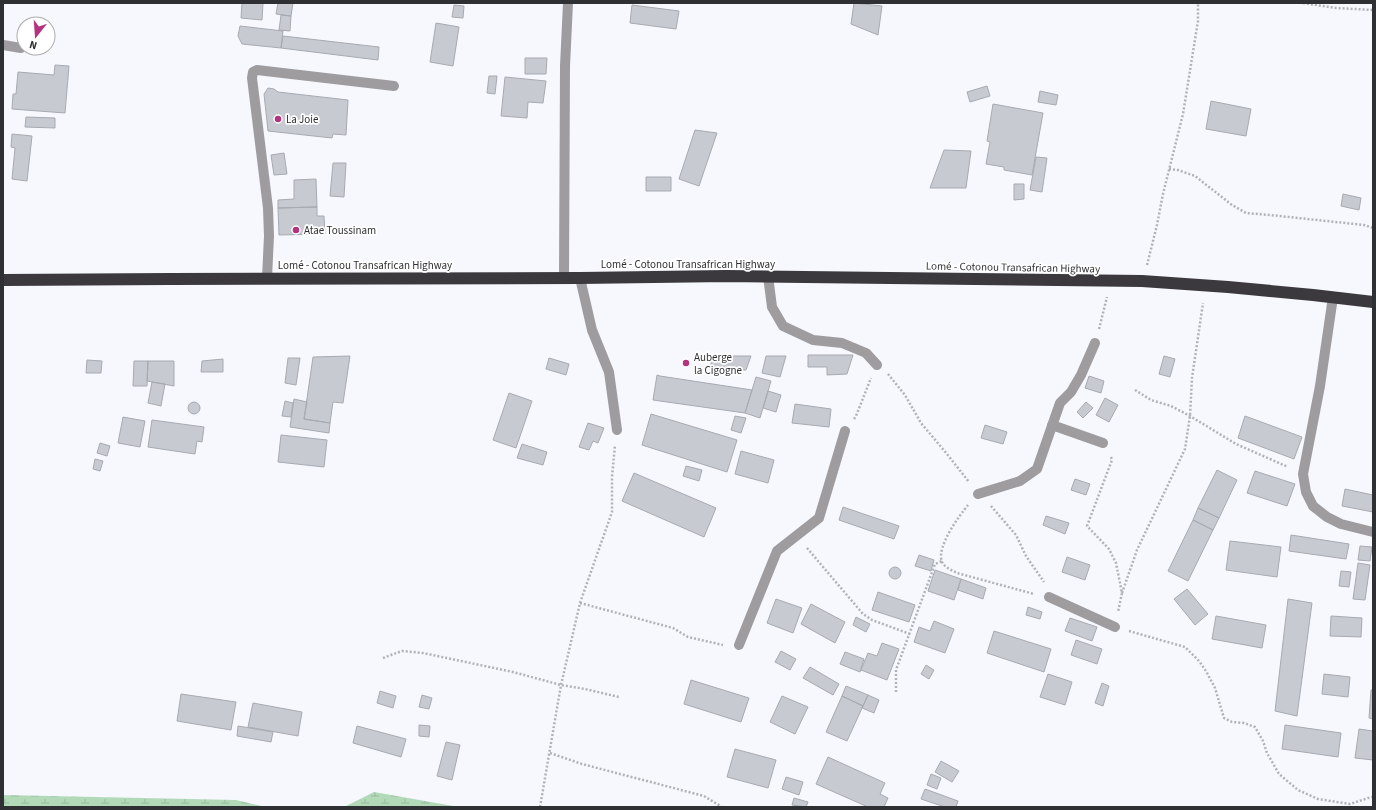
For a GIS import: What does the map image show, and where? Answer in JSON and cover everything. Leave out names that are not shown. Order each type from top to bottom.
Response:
[{"type":"highway","name":"Lomé - Cotonou Transafrican Highway","points":[[3,280],[768,276],[1112,281],[1205,285],[1373,302]]},
{"type":"street","points":[[564,278],[565,66],[568,3]]},
{"type":"street","points":[[3,45],[16,47]]},
{"type":"street","points":[[267,278],[269,236],[268,208],[252,78],[253,72],[256,70],[394,86]]},
{"type":"street","points":[[768,276],[772,307],[783,326],[813,340],[842,343],[866,353],[877,365]]},
{"type":"street","points":[[580,278],[592,330],[609,372],[617,430]]},
{"type":"street","points":[[1333,297],[1320,386],[1303,474],[1306,492],[1313,506],[1327,517],[1341,524],[1373,532]]},
{"type":"street","points":[[978,494],[1020,481],[1037,469],[1060,403],[1071,392],[1081,375],[1095,343]]},
{"type":"street","points":[[1052,425],[1103,443]]},
{"type":"street","points":[[739,645],[777,551],[819,518],[845,431]]},
{"type":"street","points":[[1049,597],[1115,627]]},
{"type":"path","points":[[1142,282],[1157,226],[1163,194],[1183,114],[1198,21],[1198,3]]},
{"type":"path","points":[[1303,3],[1336,8],[1373,10]]},
{"type":"path","points":[[1169,169],[1178,170],[1195,176],[1246,214],[1270,215],[1364,225],[1373,228]]},
{"type":"path","points":[[1095,343],[1112,281]]},
{"type":"path","points":[[1205,285],[1192,378],[1190,416],[1186,449],[1138,550],[1122,593],[1115,627],[1185,647],[1199,661],[1215,688],[1224,718],[1232,722],[1244,723],[1255,727],[1263,740],[1267,753],[1279,774],[1298,790],[1318,799],[1350,804],[1373,797]]},
{"type":"path","points":[[845,431],[856,416],[877,365],[888,373],[905,395],[921,423],[948,454],[978,494],[997,511],[1016,535],[1026,556],[1048,587],[1049,597],[1030,594],[957,573],[948,569],[942,561],[942,552],[955,521],[978,494]]},
{"type":"path","points":[[1135,390],[1151,400],[1171,406],[1190,416],[1236,444],[1303,474]]},
{"type":"path","points":[[540,807],[561,685],[580,603],[612,512],[612,477],[617,430]]},
{"type":"path","points":[[1103,443],[1112,460],[1087,526],[1109,549],[1116,563],[1122,593]]},
{"type":"path","points":[[796,535],[863,614],[872,620],[910,634]]},
{"type":"path","points":[[896,692],[896,670],[935,564],[942,561]]},
{"type":"path","points":[[580,603],[673,628],[688,637],[733,647],[739,645]]},
{"type":"path","points":[[383,658],[402,651],[423,653],[620,697]]},
{"type":"path","points":[[550,753],[582,764],[704,796],[722,807]]},
{"type":"green space","points":[[374,792],[459,807],[344,807]]},
{"type":"green space","points":[[3,795],[236,800],[266,807],[3,807]]},
{"type":"building","points":[[242,3],[263,3],[262,20],[241,18]]},
{"type":"building","points":[[278,3],[293,3],[291,16],[276,14]]},
{"type":"building","points":[[854,3],[882,6],[878,35],[851,24]]},
{"type":"building","points":[[454,5],[464,6],[463,18],[452,17]]},
{"type":"building","points":[[632,5],[679,11],[676,29],[630,23]]},
{"type":"building","points":[[281,15],[291,16],[290,31],[279,30]]},
{"type":"building","points":[[436,23],[459,27],[453,66],[430,62]]},
{"type":"building","points":[[240,26],[283,31],[281,48],[242,44],[238,36]]},
{"type":"building","points":[[283,36],[379,47],[378,60],[281,48]]},
{"type":"building","points":[[525,58],[547,58],[546,74],[525,74]]},
{"type":"building","points":[[55,65],[69,66],[65,113],[12,109],[13,94],[16,94],[18,72],[54,75]]},
{"type":"building","points":[[489,76],[497,76],[495,94],[487,93]]},
{"type":"building","points":[[505,77],[546,81],[543,103],[528,102],[527,118],[501,116]]},
{"type":"building","points":[[987,86],[990,96],[970,102],[967,92]]},
{"type":"building","points":[[268,88],[274,89],[278,92],[348,100],[346,135],[333,134],[332,138],[268,131],[264,94]]},
{"type":"building","points":[[1040,91],[1058,95],[1056,105],[1038,102]]},
{"type":"building","points":[[1211,101],[1251,109],[1246,136],[1206,129]]},
{"type":"building","points":[[993,104],[1043,113],[1032,175],[1004,170],[1004,167],[986,164],[990,142],[987,141]]},
{"type":"building","points":[[26,117],[55,118],[55,128],[25,127]]},
{"type":"building","points":[[695,130],[717,133],[699,186],[679,179]]},
{"type":"building","points":[[12,134],[32,136],[27,181],[12,179],[15,148],[11,147]]},
{"type":"building","points":[[944,150],[971,151],[966,188],[930,188]]},
{"type":"building","points":[[284,153],[287,174],[274,175],[271,155]]},
{"type":"building","points":[[1036,157],[1047,158],[1042,192],[1030,190]]},
{"type":"building","points":[[333,163],[346,163],[344,197],[330,196]]},
{"type":"building","points":[[646,177],[671,177],[671,191],[646,191]]},
{"type":"building","points":[[316,179],[317,207],[278,208],[278,200],[294,199],[294,180]]},
{"type":"building","points":[[1014,184],[1024,184],[1024,199],[1014,200]]},
{"type":"building","points":[[1343,194],[1361,198],[1359,210],[1341,206]]},
{"type":"building","points":[[317,207],[317,216],[324,216],[325,234],[279,235],[278,208]]},
{"type":"building","points":[[808,355],[853,355],[847,374],[827,375],[827,367],[808,367]]},
{"type":"building","points":[[350,356],[343,403],[333,402],[330,423],[304,419],[313,357]]},
{"type":"building","points":[[711,356],[751,356],[746,370],[711,370]]},
{"type":"building","points":[[766,356],[786,356],[780,377],[762,373]]},
{"type":"building","points":[[1164,356],[1175,359],[1170,377],[1159,374]]},
{"type":"building","points":[[288,358],[300,358],[296,385],[285,383]]},
{"type":"building","points":[[549,358],[569,364],[566,375],[546,369]]},
{"type":"building","points":[[223,359],[223,372],[201,372],[202,361]]},
{"type":"building","points":[[87,360],[102,361],[101,373],[86,373]]},
{"type":"building","points":[[134,361],[148,361],[147,386],[133,386]]},
{"type":"building","points":[[148,361],[174,361],[174,386],[147,381]]},
{"type":"building","points":[[657,375],[752,390],[745,413],[653,400]]},
{"type":"building","points":[[1089,376],[1104,381],[1101,393],[1085,388]]},
{"type":"building","points":[[756,377],[771,381],[760,418],[745,413]]},
{"type":"building","points":[[152,382],[165,384],[161,406],[148,403]]},
{"type":"building","points":[[768,391],[781,395],[776,412],[763,408]]},
{"type":"building","points":[[509,393],[532,401],[516,448],[493,440]]},
{"type":"building","points":[[1105,398],[1118,405],[1109,422],[1096,415]]},
{"type":"building","points":[[294,399],[307,402],[304,419],[330,423],[329,433],[290,427]]},
{"type":"building","points":[[285,401],[293,403],[291,417],[282,416]]},
{"type":"building","points":[[192,402],[196,402],[200,408],[196,414],[192,414],[188,410],[188,406]]},
{"type":"building","points":[[1086,402],[1093,408],[1083,418],[1077,412]]},
{"type":"building","points":[[795,404],[831,409],[829,427],[792,423]]},
{"type":"building","points":[[651,414],[737,440],[727,472],[642,445]]},
{"type":"building","points":[[735,416],[746,418],[741,433],[731,430]]},
{"type":"building","points":[[1245,416],[1302,437],[1294,459],[1238,438]]},
{"type":"building","points":[[123,417],[145,421],[140,447],[118,443]]},
{"type":"building","points":[[152,420],[204,427],[202,442],[197,441],[195,454],[148,447]]},
{"type":"building","points":[[588,423],[604,428],[598,443],[593,441],[589,450],[579,447]]},
{"type":"building","points":[[985,425],[1007,432],[1003,444],[981,438]]},
{"type":"building","points":[[281,435],[327,440],[324,467],[278,462]]},
{"type":"building","points":[[100,443],[110,446],[107,456],[97,453]]},
{"type":"building","points":[[522,444],[547,452],[543,465],[517,458]]},
{"type":"building","points":[[741,451],[774,460],[768,483],[735,474]]},
{"type":"building","points":[[95,459],[103,461],[100,471],[93,469]]},
{"type":"building","points":[[686,466],[702,470],[699,481],[683,476]]},
{"type":"building","points":[[1217,470],[1237,480],[1219,518],[1198,508]]},
{"type":"building","points":[[1255,471],[1295,484],[1287,506],[1247,493]]},
{"type":"building","points":[[634,473],[716,508],[704,537],[622,501]]},
{"type":"building","points":[[1075,479],[1090,484],[1086,495],[1071,490]]},
{"type":"building","points":[[1345,489],[1373,495],[1373,512],[1342,506]]},
{"type":"building","points":[[843,507],[899,526],[894,539],[839,520]]},
{"type":"building","points":[[1198,508],[1219,518],[1213,530],[1193,520]]},
{"type":"building","points":[[1046,516],[1069,523],[1065,534],[1043,525]]},
{"type":"building","points":[[1193,520],[1213,530],[1188,581],[1168,571]]},
{"type":"building","points":[[1291,535],[1349,544],[1346,559],[1289,551]]},
{"type":"building","points":[[1230,541],[1281,547],[1277,577],[1226,570]]},
{"type":"building","points":[[1360,546],[1372,547],[1370,561],[1358,560]]},
{"type":"building","points":[[919,555],[934,560],[931,571],[915,566]]},
{"type":"building","points":[[1067,557],[1090,565],[1085,580],[1062,572]]},
{"type":"building","points":[[1358,563],[1370,565],[1365,600],[1353,599]]},
{"type":"building","points":[[897,567],[900,568],[900,578],[893,579],[890,578],[889,571],[890,568]]},
{"type":"building","points":[[935,570],[961,579],[954,600],[928,591]]},
{"type":"building","points":[[1341,571],[1351,572],[1349,587],[1339,586]]},
{"type":"building","points":[[961,579],[986,588],[983,599],[958,590]]},
{"type":"building","points":[[1187,589],[1208,614],[1195,625],[1174,599]]},
{"type":"building","points":[[878,592],[915,605],[909,622],[872,610]]},
{"type":"building","points":[[776,599],[802,608],[793,633],[767,623]]},
{"type":"building","points":[[1288,599],[1312,603],[1297,716],[1275,711]]},
{"type":"building","points":[[811,604],[845,622],[835,643],[801,624]]},
{"type":"building","points":[[1028,607],[1042,612],[1040,619],[1026,615]]},
{"type":"building","points":[[1216,616],[1266,625],[1262,648],[1212,639]]},
{"type":"building","points":[[1331,616],[1362,618],[1361,637],[1330,636]]},
{"type":"building","points":[[856,617],[870,624],[866,632],[853,625]]},
{"type":"building","points":[[1070,618],[1097,627],[1092,641],[1065,631]]},
{"type":"building","points":[[934,621],[954,629],[945,653],[914,642],[919,627],[930,631]]},
{"type":"building","points":[[994,631],[1051,649],[1044,672],[987,653]]},
{"type":"building","points":[[1076,640],[1102,649],[1097,664],[1071,655]]},
{"type":"building","points":[[882,643],[899,649],[887,680],[861,670],[868,653],[877,656]]},
{"type":"building","points":[[781,651],[796,659],[790,670],[775,662]]},
{"type":"building","points":[[845,652],[864,659],[860,672],[840,664]]},
{"type":"building","points":[[926,665],[934,670],[929,679],[921,674]]},
{"type":"building","points":[[810,667],[839,684],[833,695],[803,678]]},
{"type":"building","points":[[1048,674],[1072,682],[1065,705],[1040,697]]},
{"type":"building","points":[[1324,674],[1350,677],[1348,697],[1322,694]]},
{"type":"building","points":[[691,680],[749,698],[741,722],[684,704]]},
{"type":"building","points":[[1102,683],[1109,686],[1103,706],[1095,703]]},
{"type":"building","points":[[846,686],[868,695],[863,706],[842,696]]},
{"type":"building","points":[[1371,690],[1373,690],[1373,719],[1369,718]]},
{"type":"building","points":[[380,691],[396,696],[393,708],[377,703]]},
{"type":"building","points":[[181,694],[236,702],[231,730],[177,721]]},
{"type":"building","points":[[422,695],[432,698],[429,709],[419,707]]},
{"type":"building","points":[[868,695],[879,700],[874,713],[862,708]]},
{"type":"building","points":[[782,696],[808,707],[795,734],[770,722]]},
{"type":"building","points":[[842,696],[863,706],[847,741],[826,732]]},
{"type":"building","points":[[253,703],[302,712],[298,736],[248,727]]},
{"type":"building","points":[[419,725],[430,726],[429,737],[419,736]]},
{"type":"building","points":[[1285,725],[1341,733],[1338,757],[1282,749]]},
{"type":"building","points":[[238,726],[273,732],[271,742],[237,736]]},
{"type":"building","points":[[357,726],[406,739],[401,757],[353,743]]},
{"type":"building","points":[[1359,729],[1373,731],[1373,760],[1355,758]]},
{"type":"building","points":[[446,742],[460,745],[452,780],[437,776]]},
{"type":"building","points":[[735,749],[776,760],[768,788],[727,777]]},
{"type":"building","points":[[828,757],[885,783],[880,794],[888,798],[884,807],[868,807],[816,784]]},
{"type":"building","points":[[941,761],[959,771],[952,782],[935,772]]},
{"type":"building","points":[[931,774],[941,778],[937,789],[927,785]]},
{"type":"building","points":[[786,777],[803,782],[799,795],[782,789]]},
{"type":"building","points":[[925,789],[958,801],[956,807],[945,807],[921,799]]},
{"type":"building","points":[[794,798],[808,802],[806,807],[792,805]]},
{"type":"place","name":"La Joie","points":[[278,119]]},
{"type":"place","name":"Atae Toussinam","points":[[296,230]]},
{"type":"place","name":"Auberge la Cigogne","points":[[686,363]]}]
